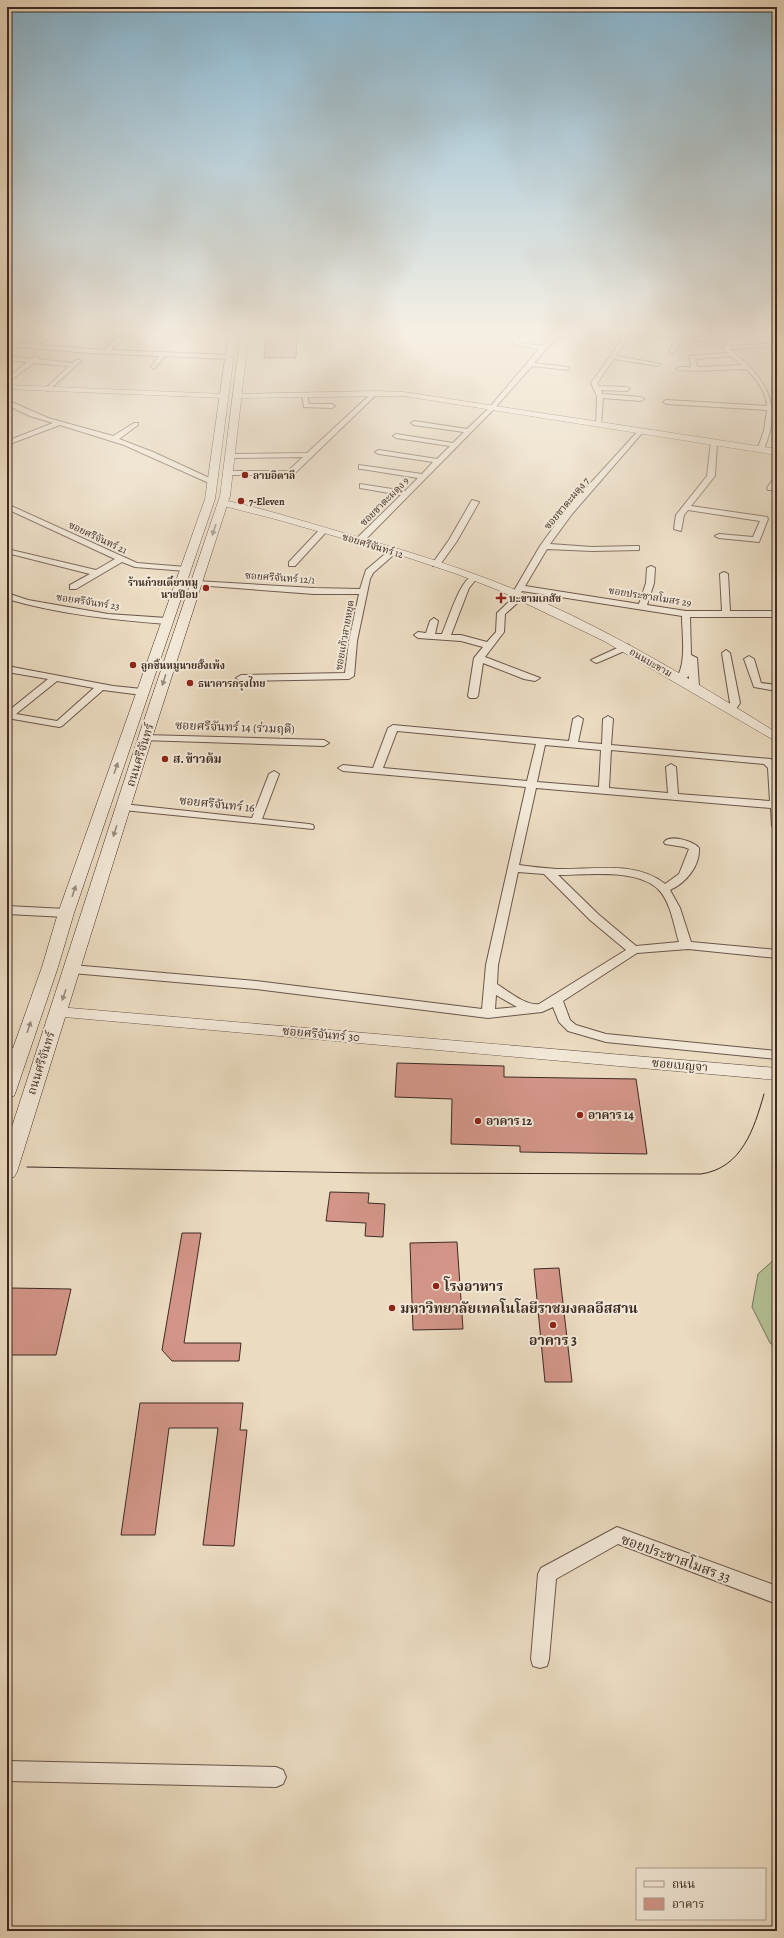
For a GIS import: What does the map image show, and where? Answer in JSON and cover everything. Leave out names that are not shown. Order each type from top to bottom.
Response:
[{"type":"main road","name":"ถนนศรีจันทร์","points":[[7,1172],[196,582],[216,502],[212,481],[225,421]]},
{"type":"main road","name":"ถนนศรีจันทร์","points":[[7,1091],[13,1052],[50,967],[66,913],[167,621],[186,568],[228,473],[230,456],[230,421]]},
{"type":"main road","points":[[50,967],[72,969]]},
{"type":"street","points":[[50,421],[114,439],[212,481]]},
{"type":"street","points":[[228,473],[290,473],[344,421]]},
{"type":"street","name":"ซอยชาตะผดุง 9","points":[[360,540],[405,493],[479,421]]},
{"type":"street","points":[[574,421],[777,452]]},
{"type":"street","points":[[761,450],[770,435],[772,421]]},
{"type":"street","points":[[414,423],[469,431]]},
{"type":"street","points":[[7,443],[57,424]]},
{"type":"street","points":[[114,439],[136,424]]},
{"type":"street","name":"ซอยชาตะผดุง 7","points":[[479,658],[500,632],[501,613],[518,593],[544,546],[569,512],[642,431]]},
{"type":"street","points":[[396,436],[455,445]]},
{"type":"street","points":[[678,529],[680,515],[711,476],[714,442]]},
{"type":"street","points":[[380,452],[438,461]]},
{"type":"street","points":[[230,456],[309,455]]},
{"type":"street","points":[[362,467],[422,476]]},
{"type":"street","points":[[771,488],[777,480]]},
{"type":"street","points":[[363,486],[405,493]]},
{"type":"street","name":"ซอยศรีจันทร์ 12","points":[[216,502],[360,540],[394,552],[436,564],[518,593]]},
{"type":"street","points":[[436,564],[453,541],[475,502]]},
{"type":"street","name":"ซอยศรีจันทร์ 21","points":[[7,506],[135,565],[186,568]]},
{"type":"street","points":[[686,507],[764,519],[756,540],[719,536]]},
{"type":"street","points":[[7,515],[16,510]]},
{"type":"street","points":[[292,564],[324,530]]},
{"type":"street","points":[[544,546],[592,549],[636,548]]},
{"type":"street","points":[[7,551],[96,574]]},
{"type":"street","name":"ซอยแก้วสายหยุด","points":[[241,678],[349,676],[353,641],[366,579],[369,572],[394,552]]},
{"type":"street","points":[[73,587],[120,559]]},
{"type":"street","points":[[642,607],[650,588],[652,578],[651,568]]},
{"type":"street","points":[[724,574],[726,615]]},
{"type":"street","points":[[446,636],[465,588],[473,578]]},
{"type":"street","name":"ซอยศรีจันทร์ 12/1","points":[[196,582],[314,591],[363,592]]},
{"type":"street","name":"ซอยประชาสโมสร 29","points":[[518,593],[642,607],[686,614],[777,614]]},
{"type":"street","name":"ถนนบะขาม","points":[[518,593],[626,647],[681,678],[777,738]]},
{"type":"street","name":"ซอยศรีจันทร์ 23","points":[[7,596],[26,602],[108,617],[167,621]]},
{"type":"street","points":[[681,678],[684,676],[687,666],[686,614]]},
{"type":"street","points":[[430,635],[434,621]]},
{"type":"street","points":[[418,635],[446,636],[490,646]]},
{"type":"street","points":[[596,660],[626,647]]},
{"type":"street","points":[[726,653],[735,703],[731,710]]},
{"type":"street","points":[[692,657],[694,686]]},
{"type":"street","points":[[473,696],[479,658],[527,677],[535,678]]},
{"type":"street","points":[[749,659],[757,685],[777,688]]},
{"type":"street","points":[[7,669],[113,689],[143,690]]},
{"type":"street","points":[[8,715],[54,679]]},
{"type":"street","points":[[8,715],[59,724],[105,687]]},
{"type":"street","points":[[573,744],[578,719]]},
{"type":"street","points":[[604,790],[608,719]]},
{"type":"street","points":[[377,771],[392,728],[767,761],[773,767],[777,826]]},
{"type":"street","name":"ซอยศรีจันทร์ 14 (ร่วมฤดี)","points":[[145,738],[324,743]]},
{"type":"street","points":[[488,1014],[492,965],[542,742]]},
{"type":"street","points":[[671,767],[673,796]]},
{"type":"street","points":[[342,768],[776,805]]},
{"type":"street","points":[[256,821],[274,774]]},
{"type":"street","name":"ซอยศรีจันทร์ 16","points":[[123,807],[309,827]]},
{"type":"street","points":[[664,889],[674,885],[682,879],[694,852],[694,848],[687,844],[669,842]]},
{"type":"street","points":[[513,868],[547,871],[632,874],[652,879],[664,889],[674,910],[686,945]]},
{"type":"street","points":[[547,871],[594,917],[634,950]]},
{"type":"street","points":[[7,910],[66,913]]},
{"type":"street","points":[[72,969],[256,985],[488,1014],[536,1010],[542,1008],[634,950],[652,946],[686,945],[777,954]]},
{"type":"street","points":[[491,986],[513,1000],[536,1010]]},
{"type":"street","points":[[556,999],[565,1022],[572,1028],[606,1038],[634,1042],[777,1055]]},
{"type":"street","name":"ซอยศรีจันทร์ 30","points":[[58,1012],[584,1057]]},
{"type":"street","name":"ซอยเบญจา","points":[[584,1057],[777,1074]]},
{"type":"street","name":"ซอยประชาสโมสร 33","points":[[540,1659],[548,1574],[617,1535],[777,1595]]},
{"type":"street","points":[[7,1771],[276,1778]]},
{"type":"green space","points":[[777,1257],[777,1348],[770,1343],[752,1307],[758,1274]]},
{"type":"building","points":[[397,1063],[504,1066],[504,1077],[636,1079],[647,1154],[520,1152],[520,1146],[451,1144],[452,1099],[395,1097]]},
{"type":"building","points":[[330,1192],[369,1193],[368,1203],[385,1204],[383,1237],[365,1236],[366,1223],[326,1221]]},
{"type":"building","points":[[182,1233],[201,1233],[184,1343],[241,1343],[239,1361],[172,1361],[162,1350]]},
{"type":"building","name":"โรงอาหาร","points":[[457,1242],[463,1329],[413,1330],[410,1243]]},
{"type":"building","name":"อาคาร 3","points":[[559,1268],[572,1382],[545,1382],[534,1269]]},
{"type":"building","points":[[11,1288],[71,1289],[56,1355],[7,1355],[7,1305]]},
{"type":"building","points":[[140,1403],[243,1403],[240,1430],[247,1430],[234,1546],[203,1545],[218,1428],[169,1428],[155,1535],[121,1535]]},
{"type":"tram line","points":[[27,1167],[368,1173],[701,1174],[715,1170],[727,1164],[744,1145],[756,1120],[764,1094]]},
{"type":"place","name":"ลาบอิตาลี","points":[[245,475]]},
{"type":"place","name":"7-Eleven","points":[[241,501]]},
{"type":"place","name":"ร้านก๋วยเตี๋ยวหมู นายป๊อบ","points":[[206,588]]},
{"type":"place","name":"บะขามเภสัช","points":[[501,598]]},
{"type":"place","name":"ลูกชิ้นหมูนายฮั้งเพ้ง","points":[[133,665]]},
{"type":"place","name":"ธนาคารกรุงไทย","points":[[190,683]]},
{"type":"place","name":"ส. ข้าวต้ม","points":[[165,759]]},
{"type":"place","name":"อาคาร 14","points":[[580,1115]]},
{"type":"place","name":"อาคาร 12","points":[[478,1121]]},
{"type":"place","name":"โรงอาหาร","points":[[436,1286]]},
{"type":"place","name":"มหาวิทยาลัยเทคโนโลยีราชมงคลอีสสาน","points":[[392,1308]]},
{"type":"place","name":"อาคาร 3","points":[[553,1325]]}]
